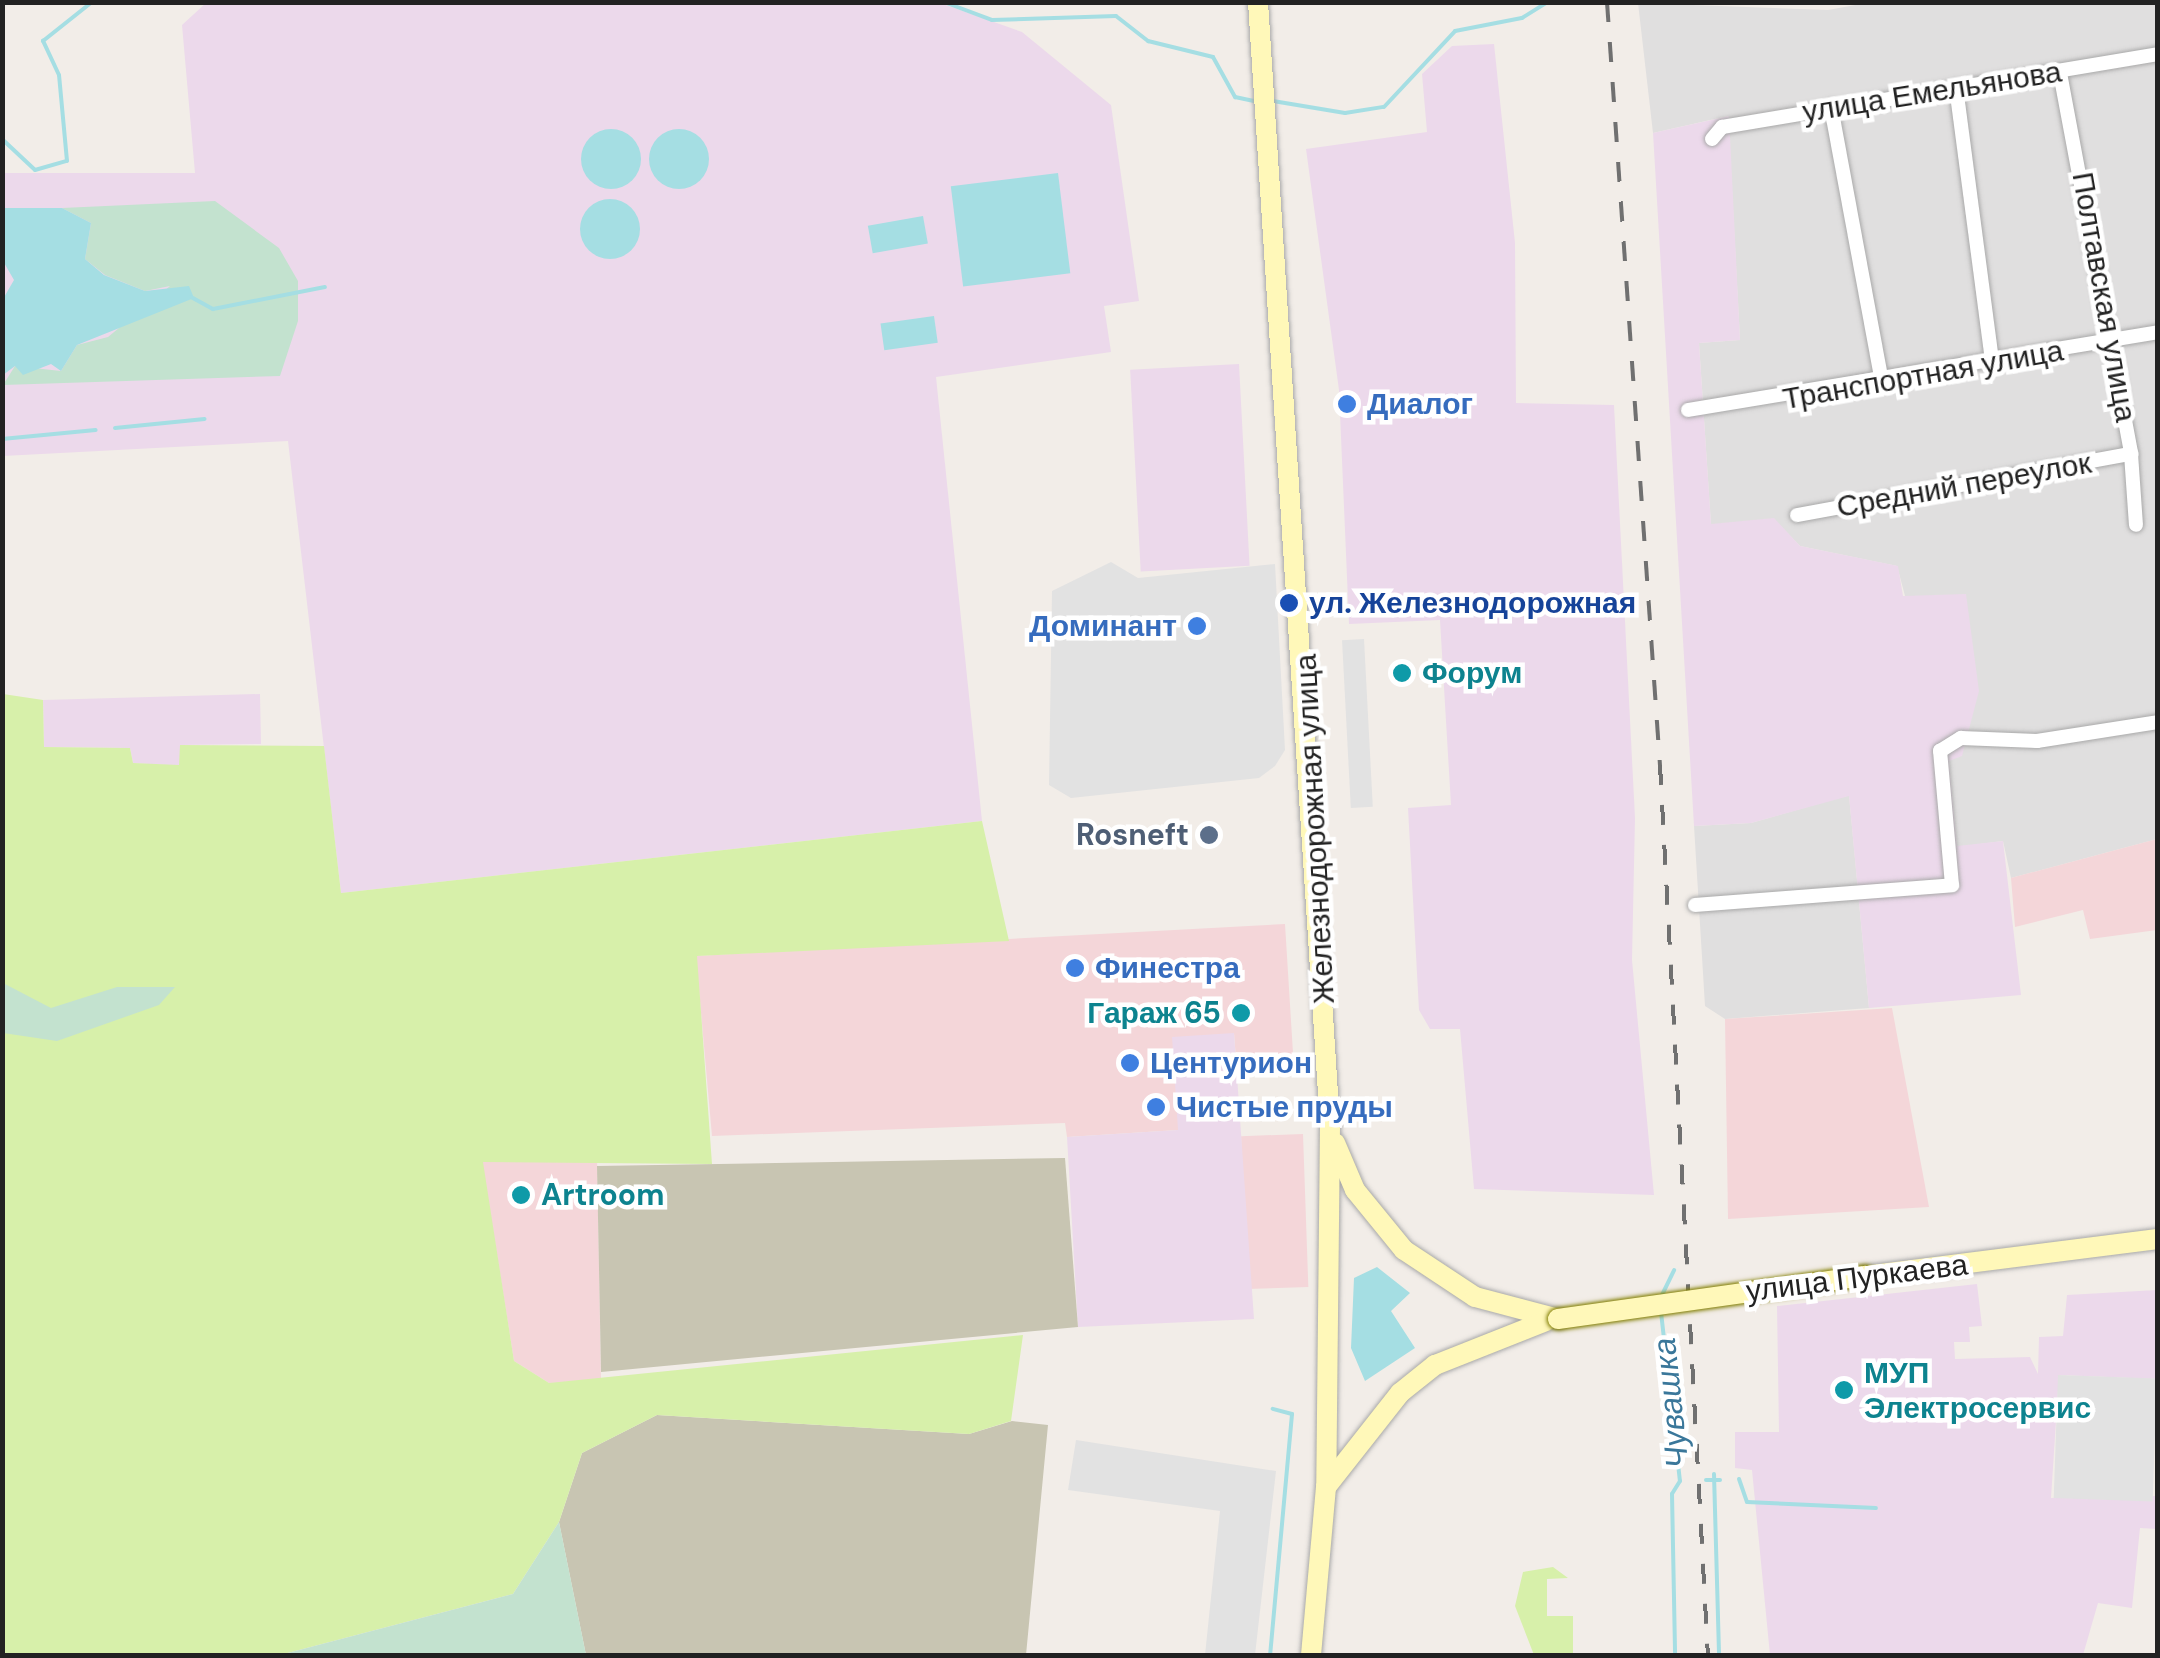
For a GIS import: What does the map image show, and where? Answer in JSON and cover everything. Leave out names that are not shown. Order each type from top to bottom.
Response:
[{"type":"main road","name":"Железнодорожная улица","points":[[1258,2],[1330,1126],[1326,1487],[1311,1656]]},
{"type":"main road","points":[[1330,1126],[1374,1219],[1475,1297],[1558,1319]]},
{"type":"main road","name":"улица Пуркаева","points":[[1558,1319],[2158,1239]]},
{"type":"main road","points":[[1326,1487],[1370,1426],[1434,1366],[1558,1319]]},
{"type":"street","name":"улица Емельянова","points":[[1712,139],[1722,127],[2158,54]]},
{"type":"street","name":"Полтавская улица","points":[[2060,72],[2132,454],[2136,524]]},
{"type":"street","points":[[1956,88],[1992,361]]},
{"type":"street","points":[[1832,108],[1881,378]]},
{"type":"street","name":"Транспортная улица","points":[[1688,410],[2158,332]]},
{"type":"street","name":"Средний переулок","points":[[1797,514],[2132,454]]},
{"type":"street","points":[[1695,905],[1952,885],[1940,751],[1961,738],[2037,741],[2158,722]]},
{"type":"shaded area","points":[[1872,2],[2157,3],[2157,839],[2011,878],[2003,841],[1957,847],[1949,760],[1897,566],[1800,546],[1774,519],[1711,525],[1699,343],[1740,340],[1728,116],[1653,133],[1638,3],[1828,10]]},
{"type":"shaded area","points":[[206,3],[940,3],[1022,32],[1111,105],[1139,301],[1104,306],[1111,352],[936,377],[982,821],[341,893],[288,441],[3,456],[3,173],[195,173],[182,25]]},
{"type":"shaded area","points":[[1494,44],[1515,243],[1516,403],[1614,405],[1635,818],[1632,960],[1654,1195],[1474,1189],[1460,1029],[1430,1029],[1419,1010],[1408,808],[1451,805],[1440,620],[1349,624],[1339,390],[1306,149],[1427,132],[1422,74],[1452,46]]},
{"type":"shaded area","points":[[1729,116],[1740,340],[1699,343],[1711,524],[1774,518],[1800,546],[1898,566],[1903,596],[1966,594],[1979,691],[1962,756],[1949,761],[1957,846],[2003,841],[2021,995],[1869,1008],[1849,796],[1751,823],[1694,826],[1653,133]]},
{"type":"shaded area","points":[[1239,364],[1250,566],[1141,571],[1130,370]]},
{"type":"shaded area","points":[[1111,562],[1138,578],[1275,564],[1285,750],[1275,766],[1259,778],[1071,798],[1049,785],[1052,591]]},
{"type":"shaded area","points":[[1364,639],[1373,807],[1351,808],[1342,640]]},
{"type":"shaded area","points":[[260,694],[261,744],[181,745],[180,766],[133,763],[130,748],[44,747],[43,700]]},
{"type":"shaded area","points":[[1849,795],[1869,1008],[1725,1019],[1705,1006],[1694,826],[1751,823]]},
{"type":"shaded area","points":[[2157,839],[2157,930],[2090,939],[2083,910],[2015,927],[2011,878]]},
{"type":"shaded area","points":[[1285,924],[1294,1069],[1237,1072],[1234,1033],[1178,1130],[1067,1137],[1065,1123],[712,1136],[696,956]]},
{"type":"shaded area","points":[[1892,1008],[1929,1207],[1728,1219],[1725,1019]]},
{"type":"shaded area","points":[[1234,1033],[1254,1319],[1078,1327],[1067,1137],[1178,1130],[1172,1037]]},
{"type":"shaded area","points":[[1303,1134],[1308,1287],[1246,1289],[1241,1136]]},
{"type":"shaded area","points":[[597,1156],[601,1382],[549,1383],[514,1361],[482,1161]]},
{"type":"shaded area","points":[[1065,1158],[1078,1327],[601,1372],[597,1166]]},
{"type":"shaded area","points":[[1977,1284],[1982,1326],[1969,1327],[1970,1342],[1954,1342],[1955,1359],[2030,1357],[2038,1374],[2039,1337],[2063,1336],[2067,1295],[2157,1290],[2157,1379],[2059,1375],[2051,1498],[2157,1496],[2157,1529],[2140,1528],[2132,1608],[2098,1603],[2083,1655],[1770,1655],[1752,1470],[1735,1468],[1735,1432],[1779,1432],[1777,1306]]},
{"type":"shaded area","points":[[2058,1375],[2157,1378],[2153,1501],[2054,1498]]},
{"type":"shaded area","points":[[657,1415],[969,1434],[1012,1421],[1048,1425],[1026,1655],[586,1655],[559,1522],[582,1453]]},
{"type":"shaded area","points":[[1076,1440],[1276,1471],[1255,1655],[1205,1655],[1220,1511],[1068,1490]]},
{"type":"green space","points":[[215,201],[279,248],[298,281],[298,321],[280,376],[3,385],[15,366],[61,371],[77,345],[108,337],[170,286],[145,291],[105,275],[85,259],[91,223],[62,208]]},
{"type":"green space","points":[[3,694],[43,700],[44,747],[130,748],[133,763],[179,765],[180,745],[324,746],[341,893],[982,821],[1009,941],[697,956],[712,1164],[483,1162],[514,1361],[549,1383],[1023,1335],[1011,1421],[969,1434],[657,1415],[582,1453],[559,1522],[513,1594],[280,1655],[3,1656]]},
{"type":"green space","points":[[3,983],[51,1008],[117,987],[175,987],[159,1005],[57,1041],[3,1033]]},
{"type":"green space","points":[[559,1522],[586,1655],[280,1655],[513,1594]]},
{"type":"green space","points":[[1553,1567],[1568,1578],[1547,1579],[1547,1616],[1573,1616],[1573,1655],[1534,1655],[1515,1606],[1523,1572]]},
{"type":"water","points":[[611,129],[632,138],[641,159],[632,180],[611,189],[590,180],[581,159],[590,138]]},
{"type":"water","points":[[679,129],[700,138],[709,159],[700,180],[679,189],[658,180],[649,159],[658,138]]},
{"type":"water","points":[[1058,173],[1070,273],[963,286],[951,186]]},
{"type":"water","points":[[610,199],[631,208],[640,229],[631,250],[610,259],[589,250],[580,229],[589,208]]},
{"type":"water","points":[[3,208],[62,208],[91,223],[85,259],[104,275],[145,291],[189,286],[194,298],[77,345],[61,371],[51,364],[23,375],[15,366],[3,375],[3,299],[14,280],[3,261]]},
{"type":"water","points":[[923,216],[928,244],[873,253],[868,226]]},
{"type":"water","points":[[934,316],[938,343],[884,350],[881,324]]},
{"type":"water","points":[[1377,1267],[1410,1293],[1391,1311],[1415,1348],[1365,1381],[1351,1348],[1354,1278]]},
{"type":"waterway","points":[[2,139],[35,170],[67,161],[59,75],[43,41],[92,2]]},
{"type":"waterway","points":[[918,2],[926,2]]},
{"type":"waterway","points":[[944,2],[992,20],[1116,16],[1148,41],[1213,57],[1235,97],[1258,102]]},
{"type":"waterway","points":[[1273,101],[1345,113],[1384,107],[1455,31],[1522,18],[1548,2]]},
{"type":"waterway","points":[[1794,2],[1824,2]]},
{"type":"waterway","points":[[191,297],[213,309],[325,287]]},
{"type":"waterway","points":[[115,428],[205,419]]},
{"type":"waterway","points":[[2,439],[96,430]]},
{"type":"waterway","name":"Чувашка","points":[[1661,1297],[1674,1270]]},
{"type":"waterway","name":"Чувашка","points":[[1661,1312],[1680,1481],[1672,1494],[1675,1656]]},
{"type":"waterway","points":[[1270,1656],[1292,1414],[1273,1409]]},
{"type":"waterway","points":[[1714,1474],[1719,1656]]},
{"type":"waterway","points":[[1739,1479],[1747,1502],[1876,1508]]},
{"type":"waterway","points":[[1706,1480],[1720,1480]]},
{"type":"railway","points":[[1607,2],[1660,765],[1708,1656]]},
{"type":"place","name":"Диалог","points":[[1347,404]]},
{"type":"place","name":"ул. Железнодорожная","points":[[1289,603]]},
{"type":"place","name":"Доминант","points":[[1197,626]]},
{"type":"place","name":"Форум","points":[[1402,673]]},
{"type":"place","name":"Rosneft","points":[[1209,835]]},
{"type":"place","name":"Финестра","points":[[1075,968]]},
{"type":"place","name":"Гараж 65","points":[[1241,1013]]},
{"type":"place","name":"Центурион","points":[[1130,1063]]},
{"type":"place","name":"Чистые пруды","points":[[1156,1107]]},
{"type":"place","name":"Artroom","points":[[521,1195]]},
{"type":"place","name":"МУП Электросервис","points":[[1844,1390]]}]
